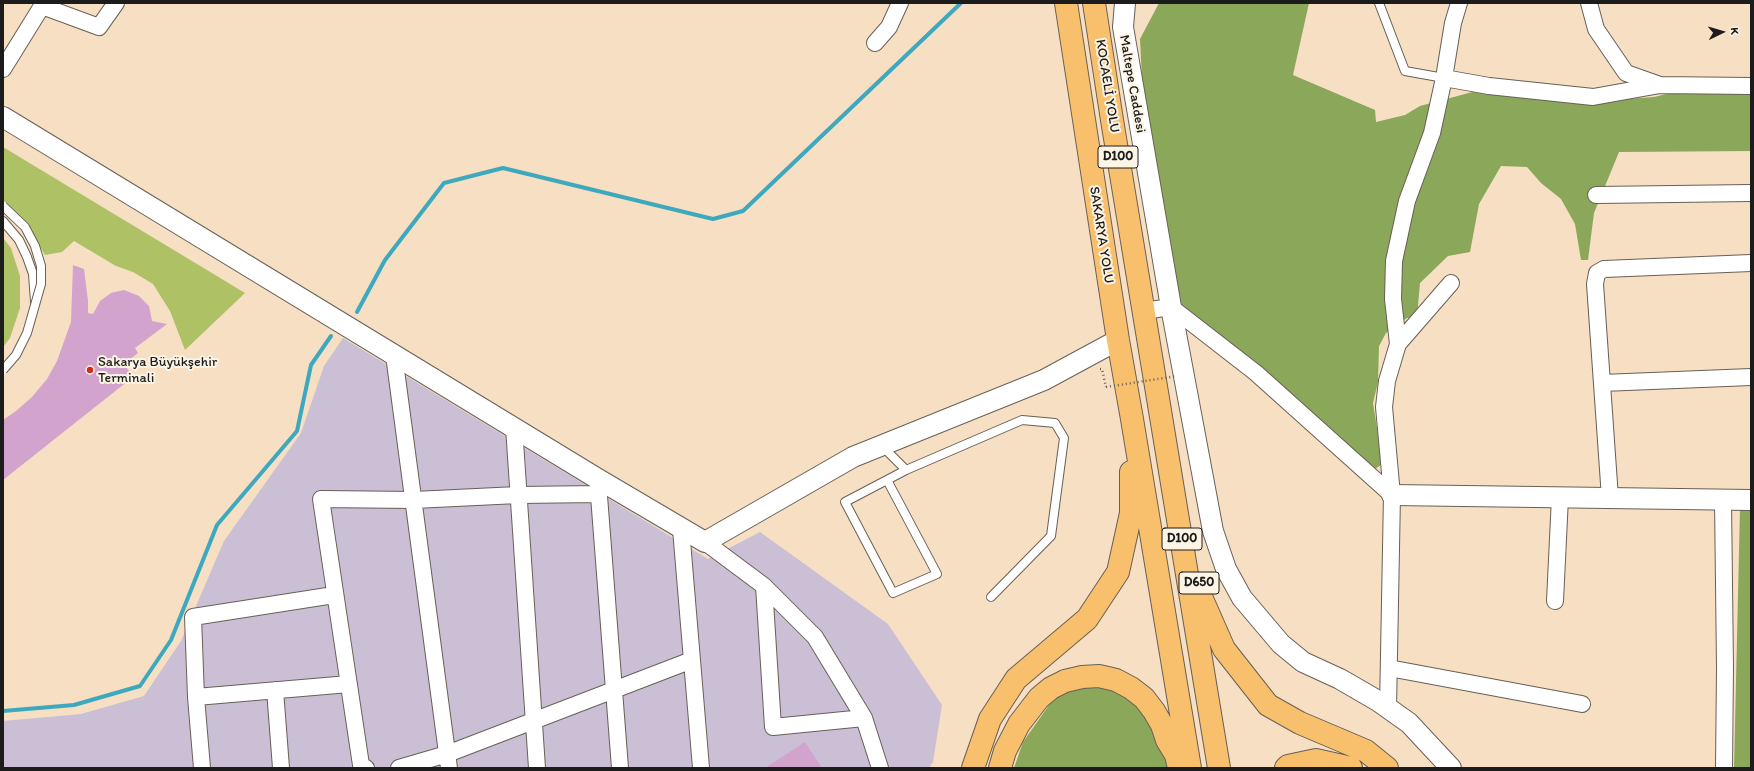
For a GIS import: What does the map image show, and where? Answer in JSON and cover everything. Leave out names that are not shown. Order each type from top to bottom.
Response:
[{"type":"highway","name":"SAKARYA YOLU","points":[[1066,3],[1118,340],[1132,419]]},
{"type":"highway","name":"KOCAELİ YOLU","points":[[1114,4],[1112,120],[1144,311]]},
{"type":"highway","name":"D100","points":[[1144,311],[1219,768]]},
{"type":"highway","name":"D650","points":[[1144,311],[1202,599],[1224,648],[1268,705],[1300,723],[1366,751],[1387,768]]},
{"type":"highway","name":"D100","points":[[1132,419],[1190,768]]},
{"type":"highway","points":[[973,768],[990,719],[1016,679],[1087,619],[1118,572],[1131,513],[1132,419]]},
{"type":"highway","points":[[1000,768],[1005,751],[1019,724],[1039,698],[1051,688],[1065,681],[1082,677],[1099,676],[1116,680],[1131,688],[1144,698],[1162,725],[1167,740],[1176,755],[1179,768]]},
{"type":"highway","points":[[1286,768],[1288,766],[1316,760],[1351,768]]},
{"type":"street","points":[[3,69],[42,6],[99,28],[116,3]]},
{"type":"street","points":[[875,43],[889,27],[900,3]]},
{"type":"street","points":[[1388,708],[1392,495],[1384,407],[1387,381],[1398,344],[1393,299],[1394,261],[1407,201],[1432,133],[1458,3]]},
{"type":"street","points":[[1589,3],[1596,29],[1626,74],[1660,86]]},
{"type":"street","name":"Maltepe Caddesi","points":[[1114,4],[1123,27],[1171,307],[1212,524],[1226,569],[1242,598],[1281,644],[1303,662],[1340,679],[1409,722],[1451,768]]},
{"type":"street","points":[[1444,78],[1489,86],[1593,97],[1660,86],[1751,86]]},
{"type":"street","points":[[3,117],[514,427],[598,487],[706,542],[764,586],[815,637],[864,718],[880,768]]},
{"type":"street","points":[[1596,195],[1751,193]]},
{"type":"street","points":[[1610,498],[1595,284],[1597,273],[1604,269],[1751,263]]},
{"type":"street","points":[[1398,344],[1451,283]]},
{"type":"street","points":[[1144,311],[1171,307],[1256,373],[1392,495],[1751,500]]},
{"type":"street","points":[[706,542],[853,457],[1044,380],[1118,340]]},
{"type":"street","points":[[394,355],[448,761]]},
{"type":"street","points":[[1602,384],[1751,377]]},
{"type":"street","points":[[514,427],[537,768]]},
{"type":"street","points":[[366,768],[361,765],[334,596],[321,499],[414,500],[518,495],[598,487]]},
{"type":"street","points":[[598,487],[620,768]]},
{"type":"street","points":[[1555,601],[1560,497]]},
{"type":"street","points":[[1723,500],[1725,668],[1724,768]]},
{"type":"street","points":[[681,529],[701,768]]},
{"type":"street","points":[[764,586],[773,727],[864,718]]},
{"type":"street","points":[[202,768],[196,697],[193,617],[334,596]]},
{"type":"street","points":[[399,768],[448,761],[534,720],[692,660]]},
{"type":"street","points":[[1389,668],[1582,704]]},
{"type":"street","points":[[196,697],[348,684]]},
{"type":"street","points":[[275,690],[281,768]]},
{"type":"lane","points":[[1379,3],[1405,71],[1444,78]]},
{"type":"lane","points":[[3,206],[25,227],[35,246],[41,266],[41,284],[27,333],[16,355],[3,370]]},
{"type":"lane","points":[[3,221],[19,240],[27,257],[33,274],[35,293],[34,311],[29,334],[17,358],[3,374]]},
{"type":"lane","points":[[888,480],[937,574],[893,593],[845,502],[906,470],[1022,420],[1055,423],[1064,438],[1051,536],[991,596]]},
{"type":"lane","points":[[881,446],[906,470]]},
{"type":"path","points":[[1102,369],[1106,387],[1177,376]]},
{"type":"shaded area","points":[[343,338],[708,559],[760,532],[888,624],[942,705],[933,762],[929,768],[3,768],[3,721],[81,714],[144,696],[181,641],[224,541],[301,433],[324,366]]},
{"type":"green space","points":[[1159,3],[1309,3],[1293,75],[1375,110],[1376,122],[1405,115],[1420,106],[1480,90],[1612,100],[1654,97],[1683,90],[1751,94],[1751,151],[1619,152],[1594,213],[1588,260],[1581,260],[1575,224],[1561,199],[1541,183],[1527,167],[1501,166],[1479,204],[1470,252],[1448,256],[1420,283],[1417,317],[1407,318],[1386,333],[1379,346],[1378,382],[1373,403],[1379,441],[1385,446],[1387,461],[1375,469],[1363,461],[1178,301],[1170,242],[1143,100],[1140,39]]},
{"type":"green space","points":[[3,147],[245,293],[185,350],[170,311],[153,284],[133,272],[116,266],[74,241],[62,252],[45,255],[24,220],[3,200]]},
{"type":"green space","points":[[3,238],[11,248],[20,276],[20,308],[10,338],[3,347]]},
{"type":"green space","points":[[1740,508],[1751,509],[1751,768],[1734,768]]},
{"type":"green space","points":[[1091,683],[1126,695],[1150,722],[1172,768],[1014,768],[1023,742],[1054,698]]},
{"type":"building","name":"Sakarya Büyükşehir Terminali","points":[[73,265],[84,269],[88,313],[93,314],[100,301],[111,293],[124,290],[139,296],[149,306],[152,321],[167,324],[135,348],[138,353],[124,364],[133,377],[3,480],[3,420],[32,397],[47,379],[57,361],[71,322]]},
{"type":"building","points":[[805,742],[822,768],[765,768]]},
{"type":"waterway","points":[[357,312],[385,260],[444,183],[503,168],[713,219],[743,211],[961,3]]},
{"type":"waterway","points":[[3,711],[74,705],[140,686],[171,640],[217,525],[297,431],[311,365],[331,336]]},
{"type":"place","name":"Sakarya Büyükşehir Terminali","points":[[90,370]]}]
